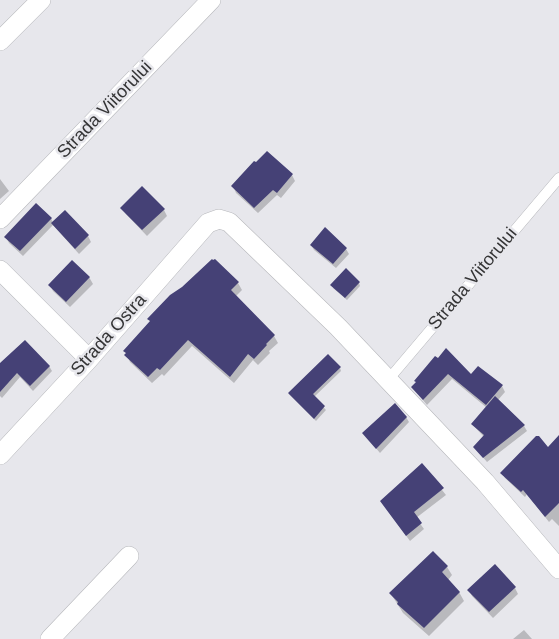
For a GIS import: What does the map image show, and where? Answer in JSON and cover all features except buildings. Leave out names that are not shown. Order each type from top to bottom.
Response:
[{"type":"street","points":[[0,41],[41,0]]},
{"type":"street","name":"Strada Viitorului","points":[[0,219],[211,0]]},
{"type":"street","name":"Strada Ostra","points":[[0,455],[89,359],[208,223],[219,219],[229,222],[236,228],[338,327],[388,380]]},
{"type":"street","points":[[0,270],[89,359]]},
{"type":"street","points":[[388,380],[485,482],[559,569]]},
{"type":"street","points":[[50,639],[129,556]]},
{"type":"lane","name":"Strada Viitorului","points":[[388,380],[559,178]]}]
